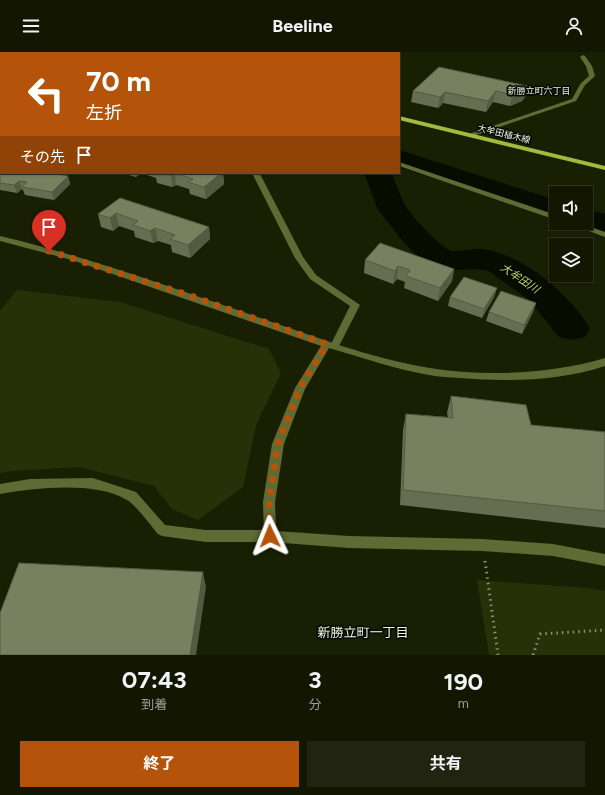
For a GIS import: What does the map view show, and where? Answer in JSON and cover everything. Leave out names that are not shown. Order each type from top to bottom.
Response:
[{"type":"main road","name":"大牟田植木線","points":[[400,118],[605,168]]},
{"type":"street","points":[[471,135],[574,100],[583,84],[592,76],[589,66],[583,57]]},
{"type":"street","points":[[400,164],[549,216]]},
{"type":"street","points":[[256,174],[299,258],[313,277],[355,305],[331,345],[300,388],[278,444],[269,502],[270,536]]},
{"type":"street","points":[[591,230],[605,235]]},
{"type":"street","points":[[0,238],[83,261],[331,345],[393,364],[432,372],[496,377],[551,373],[593,366],[605,362]]},
{"type":"street","points":[[0,489],[30,484],[93,483],[132,496],[162,530],[206,536],[270,536],[349,542],[482,545],[553,550],[605,560]]},
{"type":"path","points":[[482,545],[498,655]]},
{"type":"path","points":[[533,655],[540,634],[605,630]]},
{"type":"green space","points":[[17,290],[120,302],[269,349],[281,373],[256,425],[243,487],[198,520],[172,509],[154,486],[79,467],[0,473],[0,311]]},
{"type":"green space","points":[[477,580],[587,588],[605,591],[605,655],[489,655]]},
{"type":"building","points":[[439,67],[527,86],[525,90],[512,95],[496,91],[488,101],[445,92],[440,97],[413,91]]},
{"type":"building","points":[[0,174],[57,174],[68,176],[52,192],[22,187],[27,182],[19,181],[14,185],[0,183]]},
{"type":"building","points":[[178,174],[220,174],[204,187],[188,182],[193,179]]},
{"type":"building","points":[[120,198],[209,227],[188,245],[170,239],[175,235],[155,228],[150,231],[133,225],[138,221],[116,213],[110,218],[98,214]]},
{"type":"building","points":[[380,243],[454,269],[440,288],[406,276],[410,270],[398,266],[395,271],[365,260]]},
{"type":"building","points":[[464,277],[497,288],[484,309],[450,297]]},
{"type":"building","points":[[501,291],[536,303],[524,325],[489,312]]},
{"type":"building","points":[[451,396],[526,405],[531,425],[605,432],[605,511],[403,490],[406,414],[453,418]]},
{"type":"building","points":[[19,563],[203,572],[190,655],[0,655],[0,613]]},
{"type":"waterway","points":[[400,158],[549,207]]},
{"type":"waterway","name":"大牟田川","points":[[378,174],[393,210],[423,245],[442,260],[482,259],[500,264],[541,292],[572,328]]},
{"type":"waterway","points":[[593,220],[605,224]]},
{"type":"district","name":"新勝立町六丁目","points":[[539,91]]},
{"type":"district","name":"新勝立町一丁目","points":[[363,632]]},
{"type":"route","points":[[49,251],[188,295],[327,344],[300,388],[278,444],[269,502],[270,536]]}]
